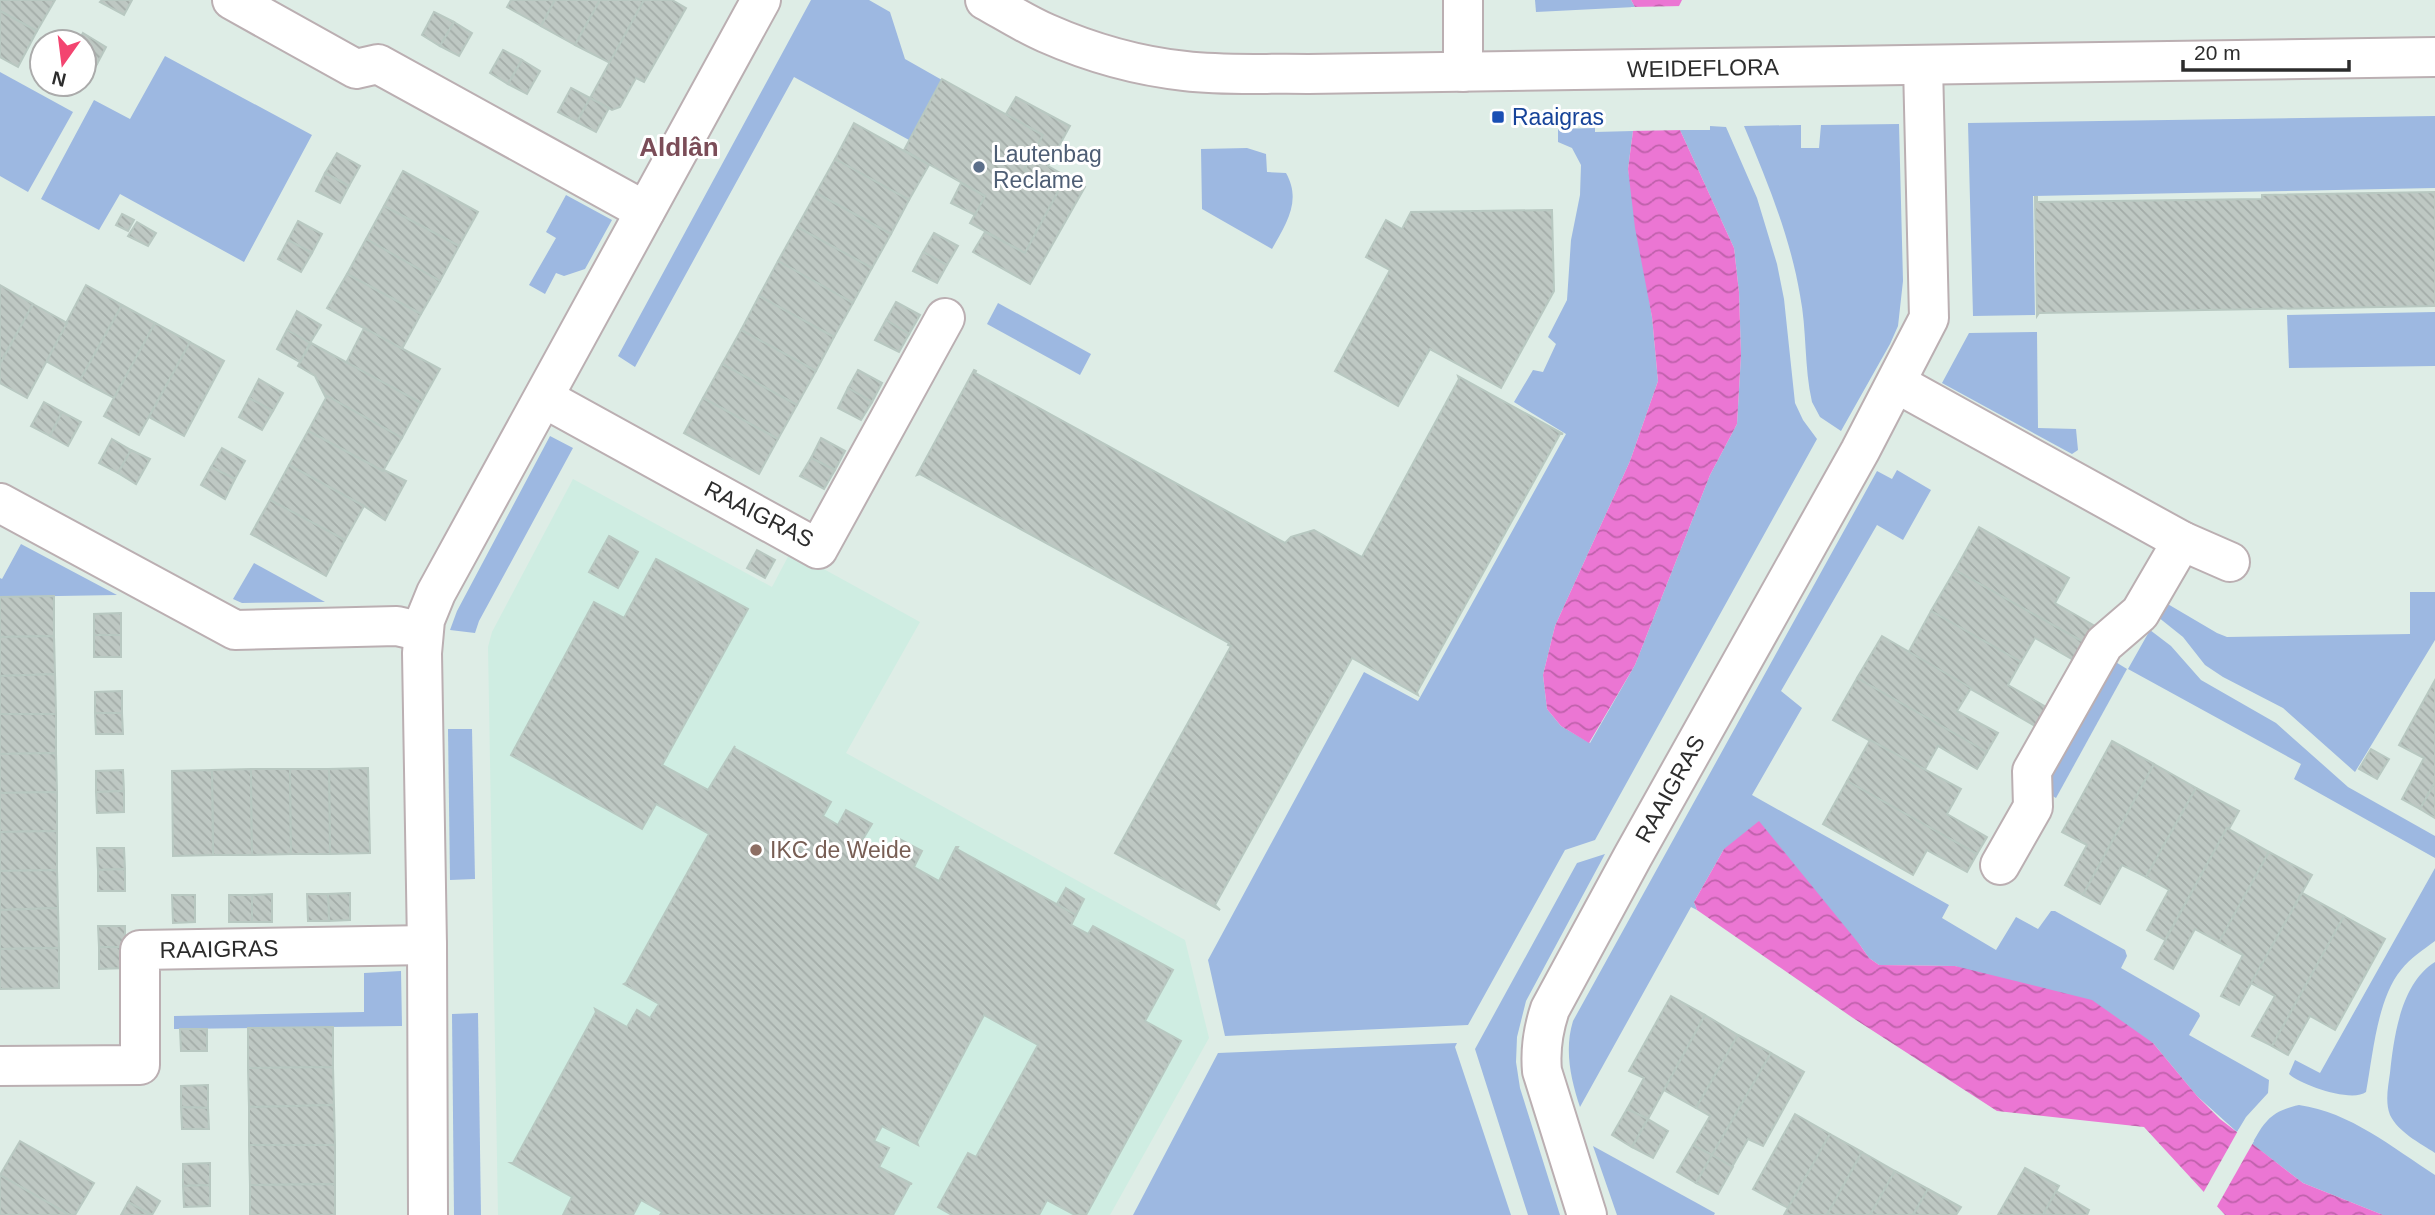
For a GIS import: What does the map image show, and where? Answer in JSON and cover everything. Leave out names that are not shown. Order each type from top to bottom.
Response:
[{"type":"street","points":[[232,0],[356,69],[378,64],[645,211]]},
{"type":"street","points":[[429,1215],[423,632],[436,593],[761,0]]},
{"type":"street","name":"WEIDEFLORA","points":[[985,0],[1045,32],[1085,48],[1149,65],[1186,71],[1308,74],[2435,57]]},
{"type":"street","points":[[1463,0],[1463,72]]},
{"type":"street","name":"RAAIGRAS","points":[[1587,1215],[1542,1071],[1540,1053],[1550,1009],[1896,383],[1929,318],[1923,65]]},
{"type":"street","name":"RAAIGRAS","points":[[544,398],[818,549],[946,318]]},
{"type":"street","points":[[1896,383],[2182,541],[2230,562]]},
{"type":"street","points":[[0,503],[235,630],[397,626],[423,632]]},
{"type":"street","points":[[2000,865],[2033,807],[2032,771],[2104,644],[2140,613],[2182,541]]},
{"type":"street","name":"RAAIGRAS","points":[[0,1066],[140,1065],[140,950],[427,945]]},
{"type":"shaded area","points":[[811,0],[869,0],[890,12],[905,59],[942,80],[909,140],[794,77],[635,367],[618,356]]},
{"type":"shaded area","points":[[1535,0],[1631,0],[1635,7],[1536,12]]},
{"type":"shaded area","points":[[165,56],[312,135],[244,262],[120,194],[99,230],[41,199],[94,100],[130,119]]},
{"type":"shaded area","points":[[0,72],[28,87],[28,98],[47,98],[73,112],[28,192],[0,176]]},
{"type":"shaded area","points":[[2435,116],[2435,188],[2033,196],[2035,315],[1973,316],[1968,123]]},
{"type":"shaded area","points":[[1899,124],[1903,281],[1898,326],[1841,431],[1820,417],[1812,402],[1796,273],[1777,209],[1744,126],[1801,125],[1801,148],[1819,148],[1821,125]]},
{"type":"shaded area","points":[[1710,126],[1726,127],[1757,198],[1777,264],[1784,299],[1795,403],[1817,439],[1595,840],[1565,850],[1468,1025],[1225,1036],[1208,960],[1364,672],[1418,701],[1566,434],[1514,402],[1533,370],[1543,372],[1556,344],[1548,337],[1567,300],[1571,240],[1580,195],[1581,165],[1572,148],[1558,142],[1558,129],[1633,131],[1628,169],[1652,317],[1658,381],[1630,461],[1555,626],[1543,675],[1547,709],[1561,726],[1590,743],[1635,665],[1710,475],[1737,424],[1741,355],[1739,292],[1734,248],[1680,130],[1710,130]]},
{"type":"shaded area","points":[[1247,148],[1266,154],[1267,172],[1286,173],[1291,183],[1293,193],[1290,212],[1272,249],[1202,209],[1201,149]]},
{"type":"shaded area","points":[[566,195],[612,220],[585,269],[564,276],[556,273],[545,294],[529,285],[556,238],[546,232]]},
{"type":"shaded area","points":[[998,303],[1091,354],[1080,375],[987,324]]},
{"type":"shaded area","points":[[2435,312],[2435,366],[2289,368],[2287,315]]},
{"type":"shaded area","points":[[2037,332],[2038,428],[2076,429],[2078,450],[2072,454],[1942,383],[1969,333]]},
{"type":"shaded area","points":[[550,436],[573,448],[475,633],[450,630],[457,611]]},
{"type":"shaded area","points":[[1897,470],[1931,490],[1903,540],[1877,525],[1781,691],[1802,708],[1752,795],[1949,905],[1942,918],[1996,950],[2016,917],[2038,929],[2051,911],[2055,911],[2125,950],[2127,956],[2121,968],[2199,1013],[2200,1016],[2189,1035],[2269,1080],[2268,1093],[2246,1117],[2237,1132],[2197,1096],[2153,1043],[1955,966],[1879,965],[1869,958],[1860,945],[1724,849],[1694,902],[1697,910],[1691,907],[1580,1107],[1570,1065],[1569,1043],[1573,1021],[1877,471],[1892,479]]},
{"type":"shaded area","name":"IKC de Weide","points":[[573,479],[772,587],[791,551],[920,622],[846,753],[1185,940],[1209,1038],[1110,1215],[498,1215],[488,647],[492,632]]},
{"type":"shaded area","points":[[21,544],[117,595],[0,597],[0,578],[2,579]]},
{"type":"shaded area","points":[[254,563],[325,602],[242,603],[233,599]]},
{"type":"shaded area","points":[[2410,592],[2435,592],[2435,640],[2355,772],[2283,708],[2205,665],[2183,637],[2158,617],[2166,603],[2227,637],[2410,634]]},
{"type":"shaded area","points":[[2150,630],[2171,646],[2201,680],[2276,723],[2348,787],[2435,836],[2435,858],[2294,779],[2301,764],[2128,669]]},
{"type":"shaded area","points":[[2114,661],[2127,669],[2056,798],[2049,794],[2050,772]]},
{"type":"shaded area","points":[[448,729],[472,729],[475,879],[450,880]]},
{"type":"shaded area","points":[[1605,854],[1526,1001],[1517,1037],[1516,1062],[1520,1088],[1560,1215],[1528,1215],[1475,1049],[1577,863]]},
{"type":"shaded area","points":[[2435,868],[2435,941],[2405,966],[2386,996],[2377,1028],[2366,1092],[2359,1095],[2339,1094],[2315,1087],[2289,1074],[2295,1060],[2320,1073]]},
{"type":"shaded area","points":[[2435,962],[2435,1153],[2398,1127],[2390,1115],[2387,1100],[2401,1011],[2414,983],[2423,971]]},
{"type":"shaded area","points":[[401,971],[402,1026],[174,1029],[174,1016],[364,1012],[364,973]]},
{"type":"shaded area","points":[[478,1013],[481,1215],[454,1215],[452,1014]]},
{"type":"shaded area","points":[[1457,1043],[1455,1047],[1511,1215],[1133,1215],[1218,1053]]},
{"type":"shaded area","points":[[2299,1105],[2336,1115],[2353,1123],[2435,1175],[2435,1215],[2383,1215],[2303,1183],[2252,1144],[2270,1118],[2282,1110]]},
{"type":"shaded area","points":[[1593,1146],[1715,1213],[1714,1215],[1617,1215]]},
{"type":"water","points":[[1631,0],[1682,0],[1679,6],[1680,130],[1734,248],[1739,292],[1741,355],[1737,424],[1710,475],[1635,665],[1589,743],[1561,726],[1547,709],[1543,675],[1555,626],[1630,461],[1658,381],[1652,317],[1635,228],[1628,169],[1633,131],[1635,7]]},
{"type":"water","points":[[1759,821],[1869,958],[1879,965],[1955,966],[2092,1000],[2153,1043],[2220,1119],[2303,1183],[2383,1215],[2225,1215],[2144,1127],[1997,1111],[1853,1018],[1697,910],[1694,902],[1724,849]]},
{"type":"pier","points":[[1683,6],[1683,130],[1629,131],[1631,7]]},
{"type":"pier","points":[[2239,1129],[2254,1141],[2215,1210],[2202,1195]]},
{"type":"building","points":[[0,0],[55,0],[39,28],[31,28],[0,11]]},
{"type":"building","points":[[132,0],[124,15],[100,2]]},
{"type":"building","points":[[511,0],[555,0],[541,26],[507,7]]},
{"type":"building","points":[[555,0],[600,0],[575,45],[541,26]]},
{"type":"building","points":[[600,0],[644,0],[610,63],[575,45]]},
{"type":"building","points":[[644,0],[672,0],[686,8],[644,82],[636,78],[620,107],[612,110],[590,98]]},
{"type":"building","points":[[0,11],[31,28],[28,28],[28,48],[18,67],[0,57]]},
{"type":"building","points":[[434,12],[454,22],[440,46],[422,35]]},
{"type":"building","points":[[454,22],[472,33],[459,56],[440,46]]},
{"type":"building","points":[[98,42],[106,47],[98,62]]},
{"type":"building","points":[[503,50],[522,60],[508,84],[490,73]]},
{"type":"building","points":[[522,60],[540,71],[527,94],[508,84]]},
{"type":"building","name":"Lautenbag Reclame","points":[[942,79],[1043,135],[1024,170],[1059,190],[1025,253],[970,223],[985,196],[904,150]]},
{"type":"building","points":[[571,88],[590,98],[577,122],[558,112]]},
{"type":"building","points":[[1016,97],[1070,126],[1048,166],[1085,187],[1030,284],[973,252],[985,232],[1025,253],[1059,190],[1024,170],[1043,135],[1006,114]]},
{"type":"building","points":[[590,98],[609,108],[596,132],[577,122]]},
{"type":"building","points":[[854,123],[929,165],[909,200],[835,159]]},
{"type":"building","points":[[337,153],[360,166],[349,186],[325,173]]},
{"type":"building","points":[[835,159],[909,200],[891,234],[816,193]]},
{"type":"building","points":[[403,171],[478,212],[459,246],[384,206]]},
{"type":"building","points":[[325,173],[349,186],[340,203],[316,191]]},
{"type":"building","points":[[961,183],[985,196],[975,215],[951,203]]},
{"type":"building","points":[[2435,192],[2435,306],[2039,313],[2037,316],[2035,197],[2037,202],[2262,199],[2262,195]]},
{"type":"building","points":[[816,193],[891,234],[872,268],[797,227]]},
{"type":"building","points":[[384,206],[459,246],[440,281],[366,239]]},
{"type":"building","points":[[1552,210],[1554,291],[1501,388],[1430,349],[1398,406],[1335,371],[1390,270],[1366,257],[1386,220],[1402,229],[1411,212]]},
{"type":"building","points":[[122,214],[134,220],[128,231],[116,225]]},
{"type":"building","points":[[298,221],[322,234],[312,253],[288,240]]},
{"type":"building","points":[[137,222],[156,233],[148,246],[128,236]]},
{"type":"building","points":[[797,227],[872,268],[853,303],[778,261]]},
{"type":"building","points":[[934,233],[958,246],[947,265],[923,252]]},
{"type":"building","points":[[366,239],[440,281],[421,314],[347,274]]},
{"type":"building","points":[[288,240],[312,253],[301,272],[278,259]]},
{"type":"building","points":[[923,252],[947,265],[937,283],[913,271]]},
{"type":"building","points":[[778,261],[853,303],[834,337],[759,296]]},
{"type":"building","points":[[347,274],[421,314],[402,349],[327,308]]},
{"type":"building","points":[[0,285],[33,304],[0,364]]},
{"type":"building","points":[[86,285],[122,305],[80,380],[46,361]]},
{"type":"building","points":[[759,296],[834,337],[816,371],[741,330]]},
{"type":"building","points":[[896,302],[920,315],[909,334],[886,320]]},
{"type":"building","points":[[33,304],[67,323],[27,398],[0,383],[0,364]]},
{"type":"building","points":[[122,305],[155,323],[114,398],[80,380]]},
{"type":"building","points":[[297,311],[321,325],[310,343],[287,330]]},
{"type":"building","points":[[886,320],[909,334],[899,352],[875,340]]},
{"type":"building","points":[[155,323],[190,342],[139,435],[104,416]]},
{"type":"building","points":[[364,328],[440,369],[421,403],[346,363]]},
{"type":"building","points":[[287,330],[310,343],[300,362],[277,349]]},
{"type":"building","points":[[741,330],[816,371],[797,405],[722,364]]},
{"type":"building","points":[[190,342],[224,361],[184,436],[149,417]]},
{"type":"building","points":[[311,343],[421,403],[402,438],[327,396],[326,398],[315,376],[298,366]]},
{"type":"building","points":[[722,364],[797,405],[778,439],[703,398]]},
{"type":"building","points":[[858,370],[882,383],[872,402],[848,388]]},
{"type":"building","points":[[974,370],[975,373],[1285,543],[1291,537],[1314,530],[1362,557],[1459,379],[1458,376],[1563,434],[1560,434],[1417,692],[1418,695],[1352,658],[1215,905],[1220,910],[1115,853],[1231,646],[920,474],[917,475]]},
{"type":"building","points":[[259,379],[283,393],[273,411],[249,398]]},
{"type":"building","points":[[848,388],[872,402],[861,420],[838,408]]},
{"type":"building","points":[[327,396],[402,438],[383,471],[308,431]]},
{"type":"building","points":[[249,398],[273,411],[262,430],[239,417]]},
{"type":"building","points":[[703,398],[778,439],[759,474],[684,433]]},
{"type":"building","points":[[44,402],[62,412],[50,436],[31,426]]},
{"type":"building","points":[[62,412],[81,422],[68,446],[50,436]]},
{"type":"building","points":[[308,431],[406,481],[385,520],[289,465]]},
{"type":"building","points":[[821,438],[845,451],[835,470],[811,458]]},
{"type":"building","points":[[112,439],[131,450],[118,473],[99,463]]},
{"type":"building","points":[[222,448],[245,461],[235,479],[211,467]]},
{"type":"building","points":[[131,450],[150,459],[136,484],[118,473]]},
{"type":"building","points":[[811,458],[835,470],[824,489],[800,476]]},
{"type":"building","points":[[289,465],[364,506],[345,540],[270,500]]},
{"type":"building","points":[[211,467],[235,479],[225,499],[201,485]]},
{"type":"building","points":[[270,500],[345,540],[326,576],[251,534]]},
{"type":"building","points":[[1979,527],[2069,578],[2055,603],[2095,626],[2085,643],[1955,570]]},
{"type":"building","points":[[609,536],[638,552],[618,588],[589,572]]},
{"type":"building","points":[[757,550],[775,560],[765,578],[747,568]]},
{"type":"building","points":[[656,559],[748,609],[662,765],[708,790],[735,746],[734,748],[831,802],[823,816],[838,825],[846,810],[872,824],[863,839],[888,853],[896,837],[922,851],[914,867],[939,881],[958,847],[957,849],[1076,915],[1071,925],[1088,934],[1093,926],[1173,970],[1145,1021],[1181,1041],[1086,1215],[1075,1215],[1047,1200],[1039,1215],[952,1215],[938,1207],[968,1153],[976,1157],[1038,1045],[984,1015],[917,1142],[918,1145],[882,1126],[874,1141],[889,1148],[879,1167],[912,1184],[893,1215],[660,1215],[662,1212],[641,1200],[633,1215],[563,1215],[572,1197],[511,1163],[596,1012],[595,1009],[627,1027],[637,1010],[650,1018],[659,1004],[624,984],[709,834],[656,804],[642,829],[511,755],[594,602],[624,618]]},
{"type":"building","points":[[1955,570],[2085,643],[2075,661],[2035,638],[2021,662],[1931,611]]},
{"type":"building","points":[[54,596],[54,636],[0,637],[0,597]]},
{"type":"building","points":[[1931,611],[2021,662],[2008,685],[2048,708],[2037,727],[1908,653]]},
{"type":"building","points":[[121,613],[121,635],[94,635],[94,614]]},
{"type":"building","points":[[94,635],[121,635],[121,657],[94,657]]},
{"type":"building","points":[[54,636],[55,674],[0,676],[0,637]]},
{"type":"building","points":[[1882,636],[1971,688],[1957,711],[1998,733],[1987,752],[1857,678]]},
{"type":"building","points":[[55,674],[56,714],[0,714],[0,676]]},
{"type":"building","points":[[1857,678],[1987,752],[1977,769],[1938,746],[1924,771],[1833,720]]},
{"type":"building","points":[[2435,680],[2435,782],[2420,809],[2402,799],[2424,758],[2399,745]]},
{"type":"building","points":[[122,691],[122,713],[95,713],[95,692]]},
{"type":"building","points":[[95,713],[122,713],[123,734],[96,734]]},
{"type":"building","points":[[0,714],[56,714],[56,753],[0,754]]},
{"type":"building","points":[[1870,740],[1961,789],[1947,814],[1987,837],[1977,854],[1847,781]]},
{"type":"building","points":[[2112,741],[2154,764],[2083,895],[2065,885],[2087,845],[2062,832]]},
{"type":"building","points":[[2371,749],[2389,759],[2377,779],[2359,769]]},
{"type":"building","points":[[56,753],[57,792],[0,793],[0,754]]},
{"type":"building","points":[[2154,764],[2196,788],[2146,877],[2122,865],[2100,904],[2083,895]]},
{"type":"building","points":[[368,768],[370,853],[330,854],[329,769]]},
{"type":"building","points":[[251,769],[252,855],[213,855],[212,770]]},
{"type":"building","points":[[251,769],[290,769],[291,854],[252,855]]},
{"type":"building","points":[[290,769],[329,769],[330,854],[291,854]]},
{"type":"building","points":[[123,770],[124,791],[96,792],[96,771]]},
{"type":"building","points":[[212,770],[213,855],[173,856],[172,771]]},
{"type":"building","points":[[1847,781],[1977,854],[1967,872],[1927,850],[1913,875],[1823,824]]},
{"type":"building","points":[[2435,782],[2435,818],[2420,809]]},
{"type":"building","points":[[2196,788],[2239,811],[2165,940],[2147,930],[2169,890],[2146,877]]},
{"type":"building","points":[[124,791],[124,812],[97,813],[96,792]]},
{"type":"building","points":[[57,792],[57,831],[0,832],[0,793]]},
{"type":"building","points":[[2227,828],[2269,852],[2219,942],[2195,929],[2173,969],[2155,959]]},
{"type":"building","points":[[57,831],[57,870],[0,871],[0,832]]},
{"type":"building","points":[[97,848],[124,848],[125,869],[98,870]]},
{"type":"building","points":[[2269,852],[2312,875],[2239,1005],[2221,996],[2243,955],[2219,942]]},
{"type":"building","points":[[125,869],[125,891],[98,891],[98,870]]},
{"type":"building","points":[[57,870],[58,908],[0,910],[0,871]]},
{"type":"building","points":[[1066,888],[1084,899],[1076,915],[1057,904]]},
{"type":"building","points":[[350,893],[350,920],[329,921],[328,894]]},
{"type":"building","points":[[2302,893],[2344,916],[2272,1046],[2252,1036],[2275,996],[2251,983]]},
{"type":"building","points":[[272,894],[272,922],[252,922],[252,895]]},
{"type":"building","points":[[307,894],[328,894],[329,921],[308,921]]},
{"type":"building","points":[[172,895],[195,895],[195,922],[173,923]]},
{"type":"building","points":[[229,895],[252,895],[252,922],[229,922]]},
{"type":"building","points":[[58,908],[59,948],[0,949],[0,910]]},
{"type":"building","points":[[2344,916],[2385,939],[2335,1030],[2310,1016],[2288,1055],[2272,1046]]},
{"type":"building","points":[[98,926],[125,926],[125,947],[99,947]]},
{"type":"building","points":[[99,947],[125,947],[126,968],[99,969]]},
{"type":"building","points":[[59,948],[59,988],[0,989],[0,949]]},
{"type":"building","points":[[1671,996],[1705,1015],[1648,1119],[1627,1109],[1644,1078],[1629,1071]]},
{"type":"building","points":[[1705,1015],[1738,1035],[1696,1108],[1664,1090]]},
{"type":"building","points":[[333,1027],[333,1067],[248,1068],[248,1028]]},
{"type":"building","points":[[180,1029],[207,1029],[207,1051],[181,1051]]},
{"type":"building","points":[[1738,1035],[1771,1053],[1712,1155],[1693,1145],[1710,1116],[1696,1108]]},
{"type":"building","points":[[1771,1053],[1804,1072],[1763,1146],[1748,1139],[1732,1167],[1712,1155]]},
{"type":"building","points":[[333,1067],[334,1105],[249,1107],[248,1068]]},
{"type":"building","points":[[208,1085],[208,1108],[181,1107],[181,1086]]},
{"type":"building","points":[[334,1105],[335,1145],[249,1145],[249,1107]]},
{"type":"building","points":[[181,1107],[208,1108],[209,1129],[182,1129]]},
{"type":"building","points":[[1627,1109],[1648,1119],[1632,1147],[1612,1135]]},
{"type":"building","points":[[1795,1114],[1830,1134],[1788,1208],[1753,1189]]},
{"type":"building","points":[[1648,1119],[1668,1131],[1653,1158],[1632,1147]]},
{"type":"building","points":[[1830,1134],[1862,1152],[1827,1215],[1784,1215]]},
{"type":"building","points":[[20,1141],[94,1183],[75,1215],[70,1215],[0,1175]]},
{"type":"building","points":[[249,1145],[335,1145],[335,1184],[250,1185]]},
{"type":"building","points":[[1693,1145],[1712,1155],[1696,1183],[1677,1172]]},
{"type":"building","points":[[1862,1152],[1895,1171],[1870,1215],[1827,1215]]},
{"type":"building","points":[[1712,1155],[1733,1167],[1718,1194],[1696,1183]]},
{"type":"building","points":[[210,1163],[210,1185],[183,1186],[183,1164]]},
{"type":"building","points":[[2025,1168],[2059,1186],[2043,1215],[1998,1215]]},
{"type":"building","points":[[1895,1171],[1928,1189],[1913,1215],[1870,1215]]},
{"type":"building","points":[[0,1175],[70,1215],[0,1215]]},
{"type":"building","points":[[335,1184],[335,1215],[250,1215],[250,1185]]},
{"type":"building","points":[[210,1185],[210,1206],[184,1207],[183,1186]]},
{"type":"building","points":[[137,1187],[160,1201],[152,1215],[128,1202]]},
{"type":"building","points":[[1928,1189],[1961,1207],[1956,1215],[1913,1215]]},
{"type":"building","points":[[2056,1191],[2089,1210],[2087,1215],[2043,1215]]},
{"type":"building","points":[[128,1202],[151,1215],[121,1215]]},
{"type":"place","name":"Raaigras","points":[[1498,117]]},
{"type":"place","name":"Lautenbag Reclame","points":[[979,167]]},
{"type":"place","name":"IKC de Weide","points":[[756,850]]},
{"type":"district","name":"Aldlân","points":[[679,147]]}]
